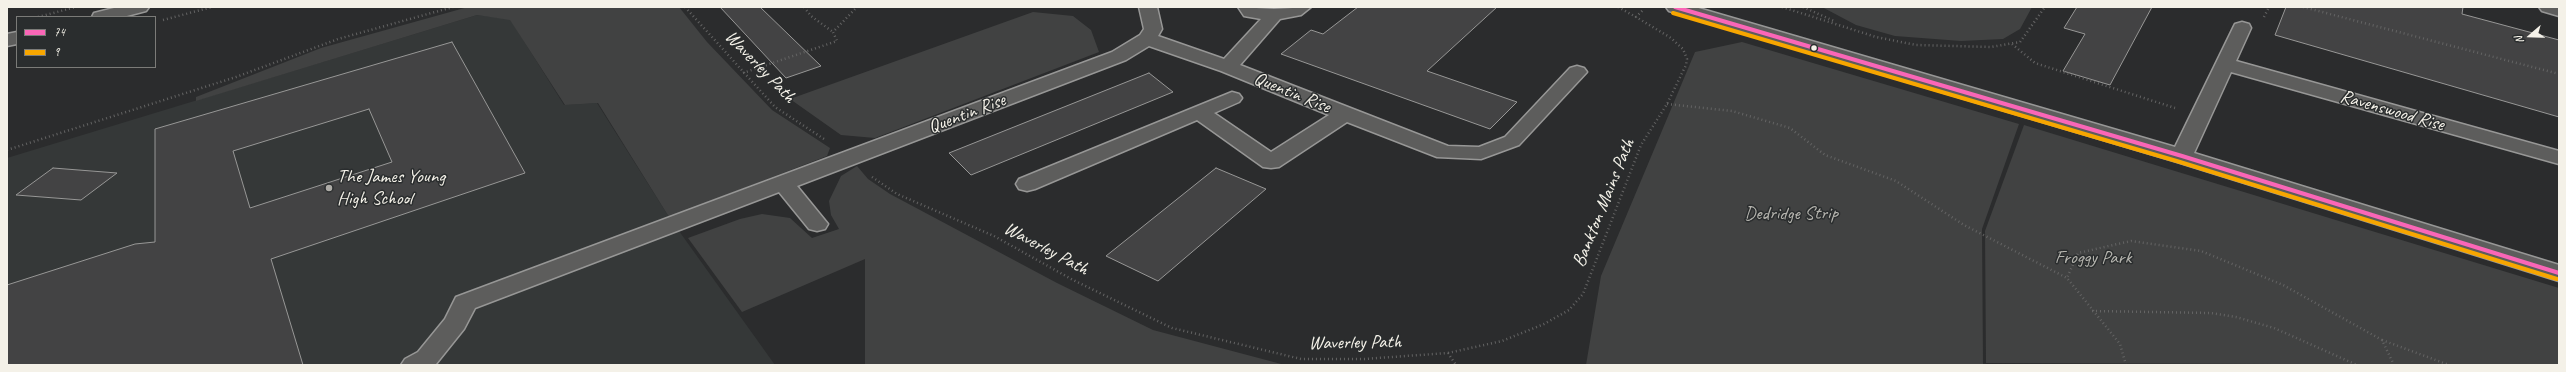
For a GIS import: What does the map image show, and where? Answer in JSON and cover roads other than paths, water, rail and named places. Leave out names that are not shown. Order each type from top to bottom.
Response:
[{"type":"street","points":[[105,16],[140,7]]},
{"type":"street","points":[[1147,39],[1153,29],[1148,7]]},
{"type":"street","points":[[1247,7],[1250,12],[1274,16],[1294,11],[1302,7]]},
{"type":"street","points":[[1675,7],[2182,156],[2559,273]]},
{"type":"street","points":[[2548,7],[2559,10]]},
{"type":"street","points":[[1228,67],[1274,16]]},
{"type":"street","points":[[2182,156],[2242,28]]},
{"type":"street","name":"Quentin Rise","points":[[414,365],[427,358],[454,323],[465,303],[668,228],[1119,56],[1147,39],[1228,67],[1445,152],[1481,153],[1512,141],[1578,72]]},
{"type":"street","name":"Ravenswood Rise","points":[[2225,64],[2559,158]]},
{"type":"street","points":[[1027,184],[1232,98]]},
{"type":"street","points":[[1200,112],[1271,162],[1346,114]]},
{"type":"street","points":[[784,183],[817,224]]},
{"type":"place","name":"The James Young High School","points":[[329,188]]},
{"type":"park label","name":"Dedridge Strip","points":[[1791,214]]},
{"type":"park label","name":"Froggy Park","points":[[2093,258]]}]
